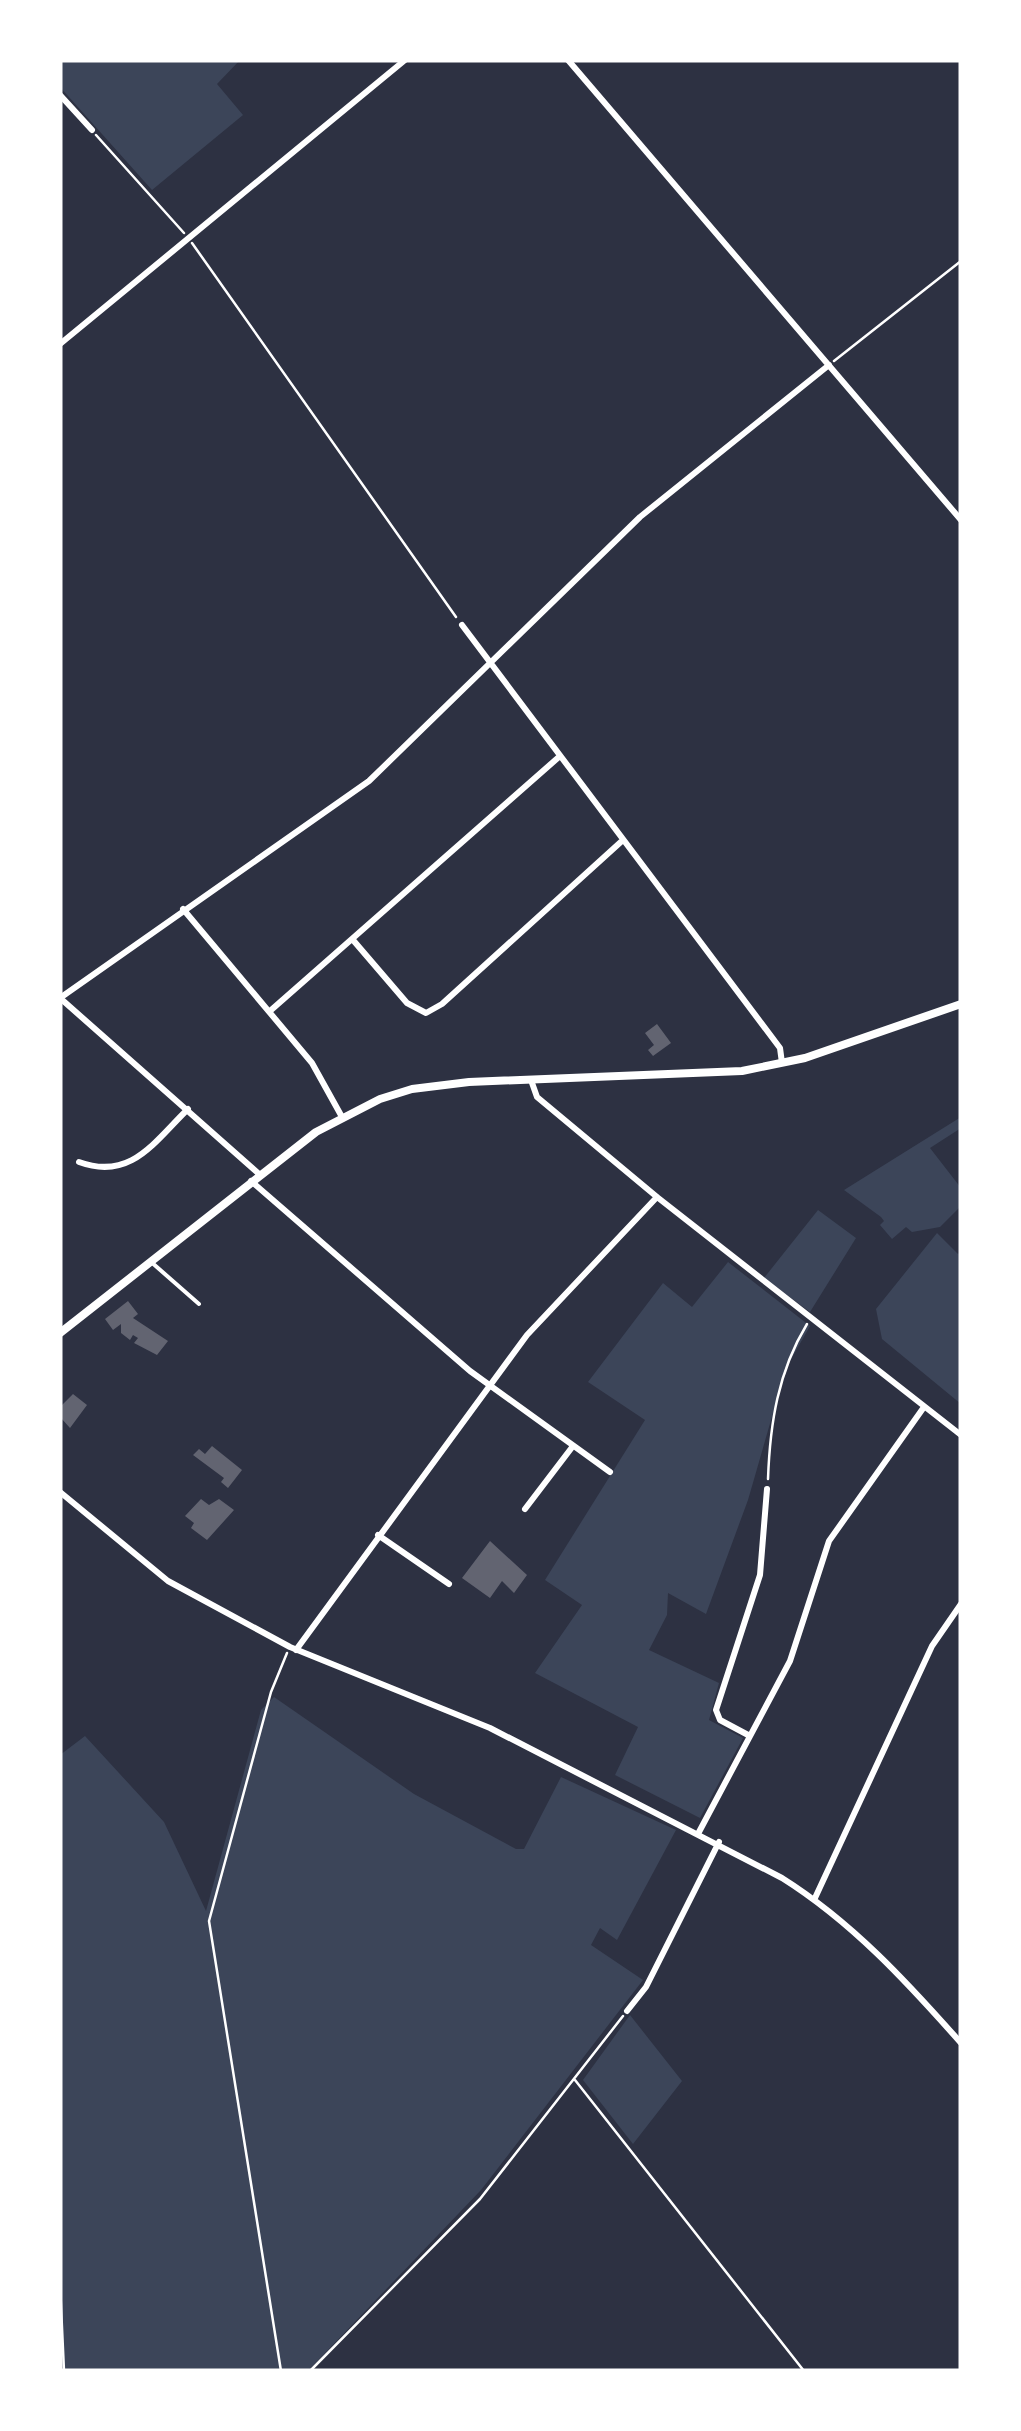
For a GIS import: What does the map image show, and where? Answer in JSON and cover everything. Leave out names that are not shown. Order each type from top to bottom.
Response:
[{"type":"street","points":[[60,344],[405,60]]},
{"type":"street","points":[[568,60],[961,520]]},
{"type":"street","points":[[60,95],[92,130]]},
{"type":"street","points":[[259,1174],[60,998],[369,781],[640,517],[829,365]]},
{"type":"street","points":[[462,625],[780,1048],[783,1064]]},
{"type":"street","points":[[270,1011],[560,756]]},
{"type":"street","points":[[353,940],[406,1003],[426,1012],[442,1004],[623,840]]},
{"type":"street","points":[[183,909],[312,1063],[342,1117]]},
{"type":"street","points":[[60,1332],[259,1174],[342,1117],[412,1089],[742,1072],[783,1064],[961,1004]]},
{"type":"street","points":[[530,1080],[537,1097],[657,1197],[961,1435]]},
{"type":"street","points":[[79,1162],[104,1169],[123,1166],[188,1109]]},
{"type":"street","points":[[251,1181],[489,1385],[610,1472]]},
{"type":"street","points":[[293,1648],[527,1335],[657,1197]]},
{"type":"street","points":[[699,1832],[790,1661],[830,1541],[924,1407]]},
{"type":"street","points":[[526,1509],[574,1446]]},
{"type":"street","points":[[750,1736],[720,1720],[716,1710],[760,1576],[767,1489]]},
{"type":"street","points":[[60,1492],[168,1580],[293,1648],[490,1728],[699,1832],[815,1899],[871,1947],[961,2043]]},
{"type":"street","points":[[378,1534],[448,1584]]},
{"type":"street","points":[[815,1899],[932,1646],[961,1604]]},
{"type":"street","points":[[626,2011],[646,1986],[718,1842]]},
{"type":"lane","points":[[150,1260],[200,1304]]},
{"type":"path","points":[[92,130],[188,237],[462,625]]},
{"type":"path","points":[[829,365],[961,261]]},
{"type":"path","points":[[767,1489],[770,1440],[782,1374],[787,1356],[810,1318]]},
{"type":"path","points":[[281,2371],[209,1920],[271,1692],[293,1648]]},
{"type":"path","points":[[310,2371],[480,2199],[626,2011]]},
{"type":"path","points":[[574,2079],[804,2371]]},
{"type":"path","points":[[60,2284],[64,2371]]},
{"type":"shaded area","points":[[60,60],[240,60],[217,84],[243,115],[152,190],[60,87]]},
{"type":"shaded area","points":[[961,1117],[961,1128],[930,1148],[961,1188],[961,1206],[940,1227],[912,1232],[906,1227],[892,1239],[880,1225],[884,1221],[881,1217],[844,1190]]},
{"type":"shaded area","points":[[818,1210],[856,1238],[810,1312],[764,1278]]},
{"type":"shaded area","points":[[937,1233],[958,1254],[961,1251],[961,1404],[882,1339],[876,1309]]},
{"type":"shaded area","points":[[728,1262],[810,1326],[786,1368],[748,1500],[706,1614],[668,1593],[667,1615],[649,1650],[719,1683],[709,1720],[743,1738],[700,1818],[615,1775],[638,1727],[535,1673],[582,1605],[545,1580],[645,1420],[588,1382],[663,1283],[692,1307]]},
{"type":"shaded area","points":[[274,1697],[414,1794],[516,1849],[524,1849],[561,1777],[676,1830],[617,1940],[600,1928],[591,1945],[643,1980],[481,2190],[308,2371],[60,2371],[60,1755],[85,1736],[164,1822],[206,1911],[261,1710]]},
{"type":"shaded area","points":[[630,2015],[682,2081],[633,2144],[583,2080]]},
{"type":"building","points":[[657,1024],[671,1043],[653,1056],[648,1050],[654,1045],[645,1033]]},
{"type":"building","points":[[128,1301],[138,1314],[133,1318],[168,1341],[157,1355],[134,1343],[138,1338],[133,1335],[130,1340],[121,1333],[121,1324],[113,1330],[105,1319]]},
{"type":"building","points":[[73,1394],[87,1405],[70,1428],[61,1418],[60,1407]]},
{"type":"building","points":[[212,1446],[242,1470],[228,1488],[221,1482],[224,1478],[193,1455],[199,1449],[205,1454]]},
{"type":"building","points":[[201,1499],[209,1505],[219,1499],[234,1510],[207,1540],[191,1528],[194,1523],[185,1516]]},
{"type":"building","points":[[490,1541],[527,1575],[514,1593],[502,1581],[490,1598],[462,1578]]}]
